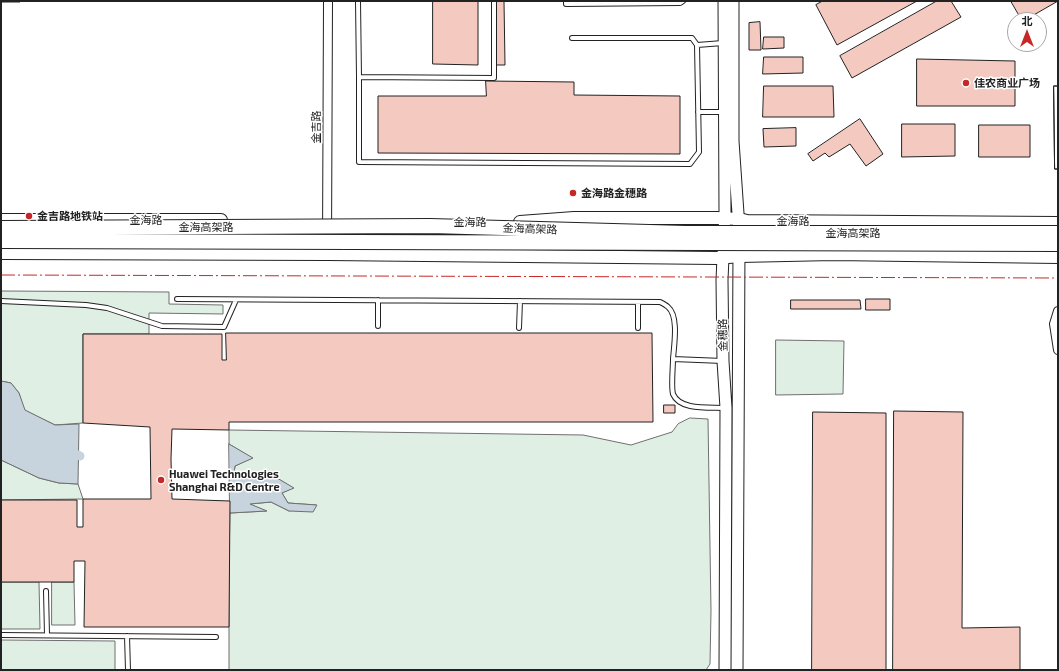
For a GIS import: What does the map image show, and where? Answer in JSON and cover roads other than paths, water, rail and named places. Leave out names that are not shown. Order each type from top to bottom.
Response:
[{"type":"highway","points":[[650,225],[1058,232]]},
{"type":"highway","name":"金海高架路","points":[[1,228],[430,226],[686,233],[1058,232]]},
{"type":"highway","name":"金海高架路","points":[[1,241],[1058,244]]},
{"type":"main road","name":"金海路","points":[[1,220],[528,222],[574,218],[725,218],[748,221],[1058,223]]},
{"type":"main road","points":[[1,253],[328,254],[724,258],[740,256],[833,254],[1058,257]]},
{"type":"street","name":"金吉路","points":[[328,1],[328,254]]},
{"type":"street","name":"金穗路","points":[[724,1],[724,43],[739,219],[740,256],[737,670]]},
{"type":"street","name":"金穗路","points":[[725,670],[726,408],[723,361],[722,266],[724,258],[733,1]]},
{"type":"street","points":[[1058,311],[1054,324],[1058,350]]},
{"type":"lane","points":[[358,1],[359,162],[690,164],[699,152],[697,45],[692,38],[572,38]]},
{"type":"lane","points":[[359,77],[494,78],[494,1]]},
{"type":"lane","points":[[566,1],[566,4],[680,3],[683,1]]},
{"type":"lane","points":[[697,45],[724,43]]},
{"type":"lane","points":[[698,112],[729,112]]},
{"type":"lane","points":[[177,299],[660,302],[668,307],[673,315],[673,392],[677,400],[692,407],[726,408]]},
{"type":"lane","points":[[1,301],[86,305],[107,308],[162,326],[224,327],[236,300]]},
{"type":"lane","points":[[378,300],[378,326]]},
{"type":"lane","points":[[519,328],[520,301]]},
{"type":"lane","points":[[638,302],[638,328]]},
{"type":"lane","points":[[673,359],[723,361]]},
{"type":"lane","points":[[46,591],[47,635]]},
{"type":"lane","points":[[1,635],[216,637]]},
{"type":"lane","points":[[127,636],[128,670]]},
{"type":"place","name":"佳农商业广场","points":[[966,83]]},
{"type":"place","name":"金海路金穗路","points":[[573,193]]},
{"type":"place","name":"金吉路地铁站","points":[[29,216]]},
{"type":"place","name":"Huawei Technologies Shanghai R&D Centre","points":[[161,480]]}]
